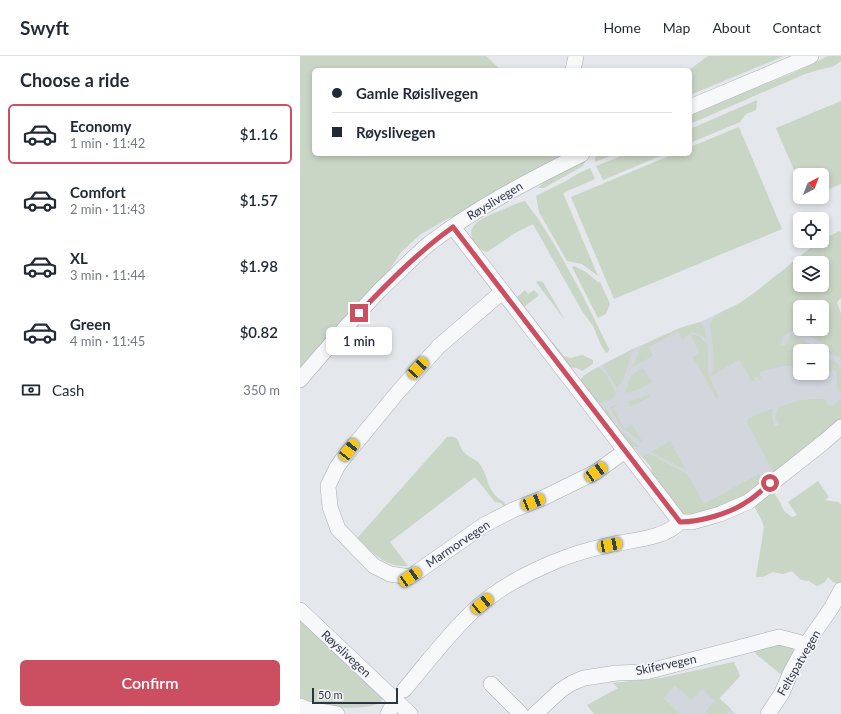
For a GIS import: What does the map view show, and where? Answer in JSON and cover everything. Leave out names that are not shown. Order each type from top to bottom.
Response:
[{"type":"street","points":[[573,68],[576,56]]},
{"type":"street","points":[[692,106],[811,56]]},
{"type":"street","name":"Røyslivegen","points":[[300,380],[350,322],[406,265],[430,244],[453,227],[506,194],[578,156]]},
{"type":"street","points":[[453,227],[680,522]]},
{"type":"street","name":"Marmorvegen","points":[[502,292],[439,346],[403,386],[342,460],[328,486],[330,507],[338,529],[374,566],[390,574],[410,577],[484,525],[596,472],[625,451]]},
{"type":"street","points":[[388,714],[399,695],[448,637],[478,608],[507,586],[555,561],[591,549],[664,533],[675,527],[680,522],[692,522],[720,514],[748,502],[824,442],[841,426]]},
{"type":"street","name":"Feltspatvegen","points":[[768,714],[782,693],[805,646],[832,607],[841,590]]},
{"type":"street","name":"Røyslivegen","points":[[300,610],[399,695],[410,714]]},
{"type":"street","name":"Skifervegen","points":[[535,714],[561,690],[584,678],[646,672],[780,637],[798,642],[805,646]]},
{"type":"street","points":[[491,684],[521,714]]},
{"type":"street","points":[[300,706],[307,709],[337,714]]},
{"type":"shaded area","points":[[738,304],[793,326],[793,336],[816,336],[841,347],[841,423],[823,440],[715,514],[652,474],[651,467],[619,434],[581,379],[596,368],[633,349],[680,328],[700,322]]},
{"type":"shaded area","points":[[734,662],[740,676],[719,699],[736,714],[644,714],[641,709],[613,683],[662,678]]},
{"type":"green space","points":[[300,56],[486,56],[499,68],[312,68],[312,156],[561,156],[512,183],[456,217],[449,218],[421,234],[401,252],[387,274],[300,371]]},
{"type":"green space","points":[[708,56],[784,56],[692,94],[692,68]]},
{"type":"green space","points":[[828,56],[841,56],[841,61],[832,67],[805,74],[692,123],[692,113],[793,73]]},
{"type":"green space","points":[[757,100],[756,110],[746,114],[740,122],[692,142],[692,128]]},
{"type":"green space","points":[[841,101],[841,184],[829,189],[829,168],[793,168],[776,128]]},
{"type":"green space","points":[[739,127],[782,229],[614,299],[571,197],[669,156],[692,156],[692,146]]},
{"type":"green space","points":[[596,156],[610,156],[595,162]]},
{"type":"green space","points":[[621,156],[660,156],[603,180],[596,166]]},
{"type":"green space","points":[[584,160],[585,162],[583,166],[544,188],[538,188],[548,178]]},
{"type":"green space","points":[[590,168],[595,179],[563,193],[598,276],[582,264],[567,261],[539,212],[536,196]]},
{"type":"green space","points":[[525,201],[557,249],[582,294],[609,349],[606,353],[593,326],[582,311],[533,224],[515,233],[487,252],[478,248],[475,244],[471,234],[475,224],[491,214]]},
{"type":"green space","points":[[839,231],[841,233],[841,298],[837,302],[841,314],[841,358],[829,352],[829,344],[822,344],[809,336],[829,336],[829,300],[793,300],[793,332],[789,332],[783,337],[781,345],[786,345],[790,335],[812,344],[793,344],[793,366],[782,366],[759,372],[761,379],[758,380],[757,377],[754,378],[755,381],[752,381],[739,360],[711,376],[714,358],[710,326],[713,318],[721,312],[749,297],[793,262],[793,292],[829,292],[829,256],[801,256],[810,249],[829,248],[829,236]]},
{"type":"green space","points":[[574,266],[600,282],[610,304],[606,314],[598,318],[572,267]]},
{"type":"green space","points":[[536,282],[543,282],[565,320]]},
{"type":"green space","points":[[525,290],[528,294],[534,290],[539,295],[524,307],[515,299]]},
{"type":"green space","points":[[531,316],[564,356],[570,358],[582,355],[593,360],[593,364],[582,371],[577,368],[566,367]]},
{"type":"green space","points":[[700,322],[704,326],[706,338],[691,332],[683,340],[678,331],[649,347],[653,356],[633,366],[641,346],[680,328]]},
{"type":"green space","points":[[692,335],[697,335],[708,346],[708,374],[718,396],[717,400],[693,357],[700,353],[691,337]]},
{"type":"green space","points":[[633,349],[623,380],[617,388],[603,366],[604,364]]},
{"type":"green space","points":[[829,360],[834,361],[841,369],[841,392],[838,391],[836,371],[832,369],[832,371],[829,371]]},
{"type":"green space","points":[[596,368],[599,368],[604,372],[616,394],[608,401],[596,402],[579,382],[583,376]]},
{"type":"green space","points":[[643,368],[652,382],[639,389],[626,393],[631,375]]},
{"type":"green space","points":[[648,395],[650,397],[630,407],[629,401]]},
{"type":"green space","points":[[824,399],[828,405],[833,406],[841,399],[841,423],[774,474],[747,422],[748,419],[773,409],[772,416],[774,426],[778,426],[780,424],[776,416],[779,407],[797,401]]},
{"type":"green space","points":[[619,404],[613,408],[624,429],[632,425],[643,443],[623,430],[610,408]]},
{"type":"green space","points":[[607,409],[617,426],[625,435],[640,447],[633,447],[629,444],[604,414],[604,411]]},
{"type":"green space","points":[[447,437],[457,438],[465,453],[478,462],[484,471],[493,493],[504,502],[507,507],[504,507],[501,503],[495,502],[475,477],[390,542],[408,566],[398,566],[389,563],[380,559],[372,552],[368,555],[357,539],[359,536]]},
{"type":"green space","points":[[670,441],[686,470],[651,452]]},
{"type":"green space","points":[[648,453],[687,474],[704,504],[759,474],[763,481],[738,503],[687,517],[681,513],[652,474],[651,467],[643,457]]},
{"type":"green space","points":[[818,481],[829,497],[825,500],[838,502],[841,504],[841,583],[839,584],[833,582],[828,577],[824,583],[817,586],[809,581],[801,580],[792,571],[783,574],[773,572],[763,577],[756,577],[764,527],[752,502],[770,487],[784,511],[792,517],[797,515],[788,502]]},
{"type":"green space","points":[[300,616],[383,696],[381,702],[373,705],[349,708],[300,703]]},
{"type":"green space","points":[[778,642],[792,647],[795,654],[784,677],[756,654],[754,650]]},
{"type":"green space","points":[[734,662],[740,676],[719,698],[731,709],[727,714],[707,714],[705,712],[715,701],[702,689],[691,700],[675,685],[663,698],[679,713],[678,714],[594,714],[587,705],[618,688],[613,683],[662,678]]},
{"type":"route","points":[[359,313],[406,265],[430,244],[453,227],[680,522],[692,522],[720,514],[748,502],[770,483]]}]
